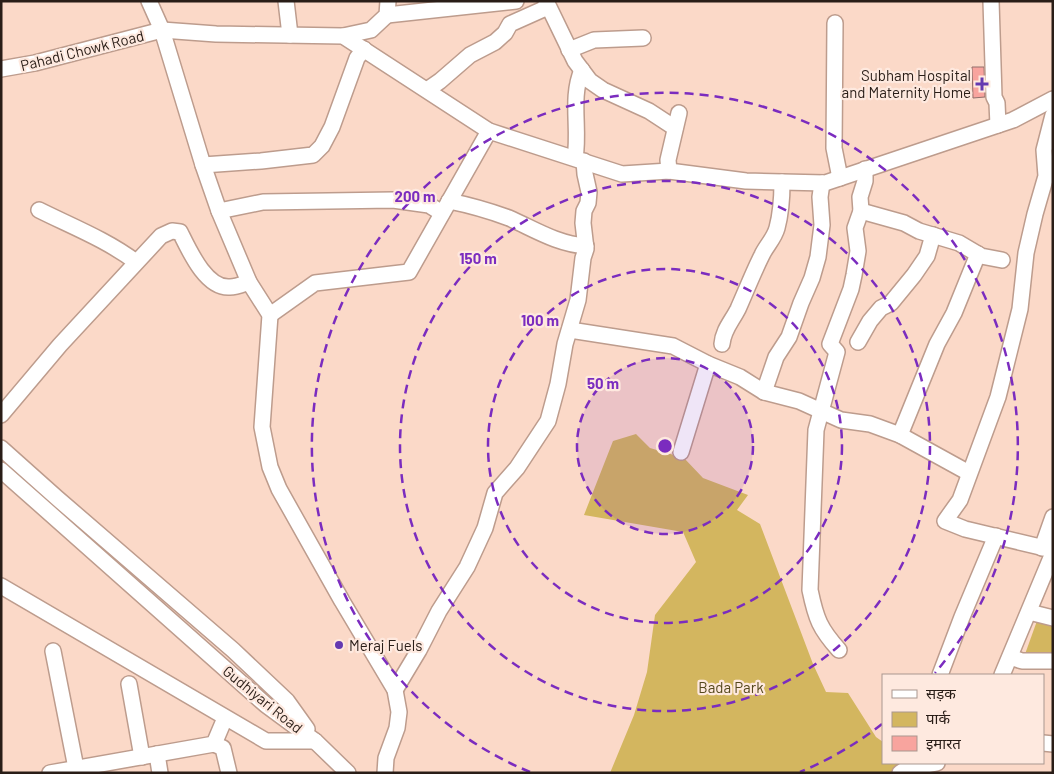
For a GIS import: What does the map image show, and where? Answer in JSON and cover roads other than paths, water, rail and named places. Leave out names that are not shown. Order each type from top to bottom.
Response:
[{"type":"street","points":[[149,1],[162,30],[219,211],[249,282],[270,315],[262,427],[270,467],[279,489],[395,690],[399,712],[397,728],[386,758],[386,773]]},
{"type":"street","points":[[286,1],[290,35]]},
{"type":"street","points":[[389,6],[516,1]]},
{"type":"street","points":[[992,1],[994,97],[997,103],[998,125]]},
{"type":"street","points":[[427,90],[470,55],[494,42],[505,33],[510,24],[546,3],[569,50],[590,81],[603,90],[649,111],[675,128]]},
{"type":"street","name":"Pahadi Chowk Road","points":[[1,68],[35,63],[162,30],[216,34],[343,36],[371,30],[389,6]]},
{"type":"street","points":[[835,23],[834,148],[840,178]]},
{"type":"street","points":[[343,36],[489,131],[622,174],[669,172],[746,181],[822,183],[1013,120],[1053,99]]},
{"type":"street","points":[[569,50],[594,40],[643,38]]},
{"type":"street","points":[[203,165],[312,156],[322,146],[332,127],[357,58],[364,49]]},
{"type":"street","points":[[395,690],[419,650],[439,611],[467,567],[485,528],[495,493],[517,468],[548,421],[558,384],[564,344],[578,300],[586,246],[583,222],[589,192],[577,146],[576,116],[578,78],[582,70]]},
{"type":"street","points":[[669,172],[668,160],[679,113]]},
{"type":"street","points":[[1049,550],[965,529],[945,521],[960,500],[998,397],[1020,309],[1026,253],[1046,176],[1044,150],[1053,115]]},
{"type":"street","points":[[270,315],[315,283],[409,272],[489,131]]},
{"type":"street","points":[[839,650],[824,633],[814,612],[810,590],[816,430],[837,352],[830,344],[851,289],[854,275],[858,251],[855,228],[861,211],[860,198],[866,182],[865,169]]},
{"type":"street","points":[[722,344],[723,335],[755,272],[762,254],[777,230],[782,182]]},
{"type":"street","points":[[764,392],[776,357],[789,337],[812,278],[818,257],[822,225],[820,197],[822,183]]},
{"type":"street","points":[[219,211],[263,202],[393,200],[508,218],[548,237],[586,246]]},
{"type":"street","points":[[38,210],[97,238],[136,262]]},
{"type":"street","points":[[861,211],[959,243],[978,254],[1002,260]]},
{"type":"street","points":[[1,415],[60,345],[102,302],[161,236],[172,231],[180,232],[190,252],[212,282],[223,287],[232,287],[249,282]]},
{"type":"street","points":[[858,342],[870,321],[881,308],[891,303],[914,275],[927,256],[933,235]]},
{"type":"street","points":[[900,435],[978,254]]},
{"type":"street","points":[[570,330],[673,346],[708,364],[740,377],[764,392],[799,401],[841,420],[870,424],[900,435],[969,473]]},
{"type":"street","points":[[682,452],[708,364]]},
{"type":"street","name":"Gudhiyari Road","points":[[1,448],[56,498],[233,650],[286,700],[314,741]]},
{"type":"street","name":"Gudhiyari Road","points":[[1,470],[266,705],[314,741]]},
{"type":"street","points":[[1002,674],[1029,612],[1049,550],[1053,517]]},
{"type":"street","points":[[940,674],[996,536]]},
{"type":"street","points":[[1,586],[266,741],[314,741],[348,773]]},
{"type":"street","points":[[1029,612],[1053,618]]},
{"type":"street","points":[[53,651],[77,771]]},
{"type":"street","points":[[1010,657],[1022,661],[1053,661]]},
{"type":"street","points":[[129,684],[150,756],[160,773]]},
{"type":"street","points":[[214,744],[225,718]]},
{"type":"street","points":[[50,773],[77,771],[214,744],[223,748],[228,773]]},
{"type":"street","points":[[905,768],[931,764]]},
{"type":"place","name":"Subham Hospital and Maternity Home","points":[[982,84]]},
{"type":"place","name":"Meraj Fuels","points":[[339,645]]},
{"type":"park label","name":"Bada Park","points":[[731,687]]}]
